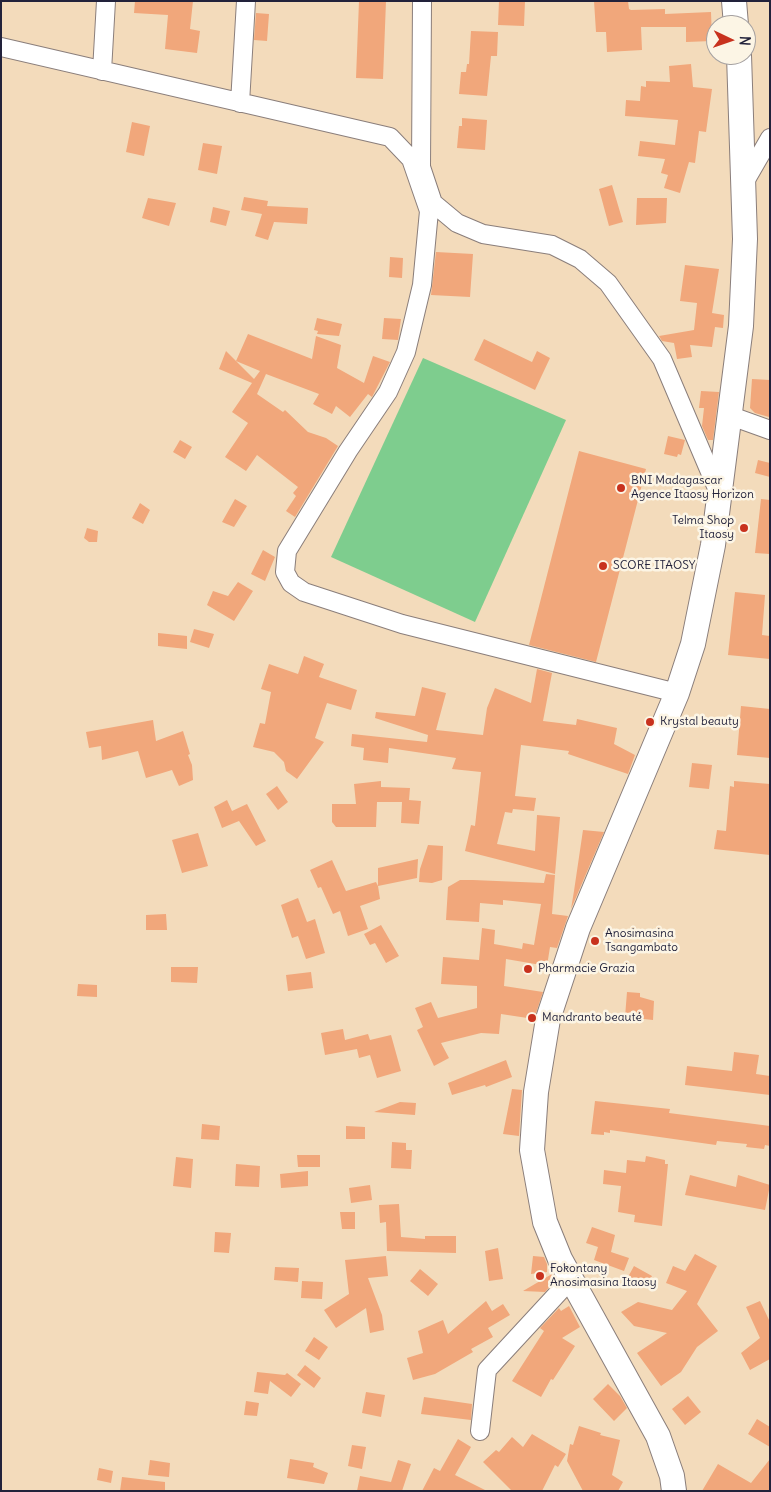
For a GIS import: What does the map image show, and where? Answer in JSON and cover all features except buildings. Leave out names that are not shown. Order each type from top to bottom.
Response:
[{"type":"street","points":[[102,71],[106,1]]},
{"type":"street","points":[[240,103],[246,1]]},
{"type":"street","points":[[422,1],[421,167],[433,203],[457,223],[483,234],[552,245],[580,259],[608,283],[662,359],[720,496]]},
{"type":"street","points":[[734,1],[735,15]]},
{"type":"street","points":[[1,47],[390,137],[411,159],[429,211],[422,285],[406,352],[388,392],[348,451],[287,551],[285,572],[291,583],[304,592],[402,624],[677,693]]},
{"type":"street","points":[[674,1491],[672,1476],[658,1436],[560,1259],[545,1222],[532,1150],[541,1058],[548,1019],[578,928],[677,693],[693,644],[713,545],[741,326],[745,239],[739,65]]},
{"type":"street","points":[[744,184],[770,138]]},
{"type":"street","points":[[731,416],[770,430]]},
{"type":"street","points":[[480,1431],[488,1370],[572,1278]]},
{"type":"green space","points":[[423,358],[566,420],[475,622],[331,557]]},
{"type":"place","name":"BNI Madagascar Agence Itaosy Horizon","points":[[621,488]]},
{"type":"place","name":"Telma Shop Itaosy","points":[[744,528]]},
{"type":"place","name":"SCORE ITAOSY","points":[[603,566]]},
{"type":"place","name":"Krystal beauty","points":[[650,722]]},
{"type":"place","name":"Anosimasina Tsangambato","points":[[595,941]]},
{"type":"place","name":"Pharmacie Grazia","points":[[528,969]]},
{"type":"place","name":"Mandranto beauté","points":[[532,1018]]},
{"type":"place","name":"Fokontany Anosimasina Itaosy","points":[[540,1276]]}]
